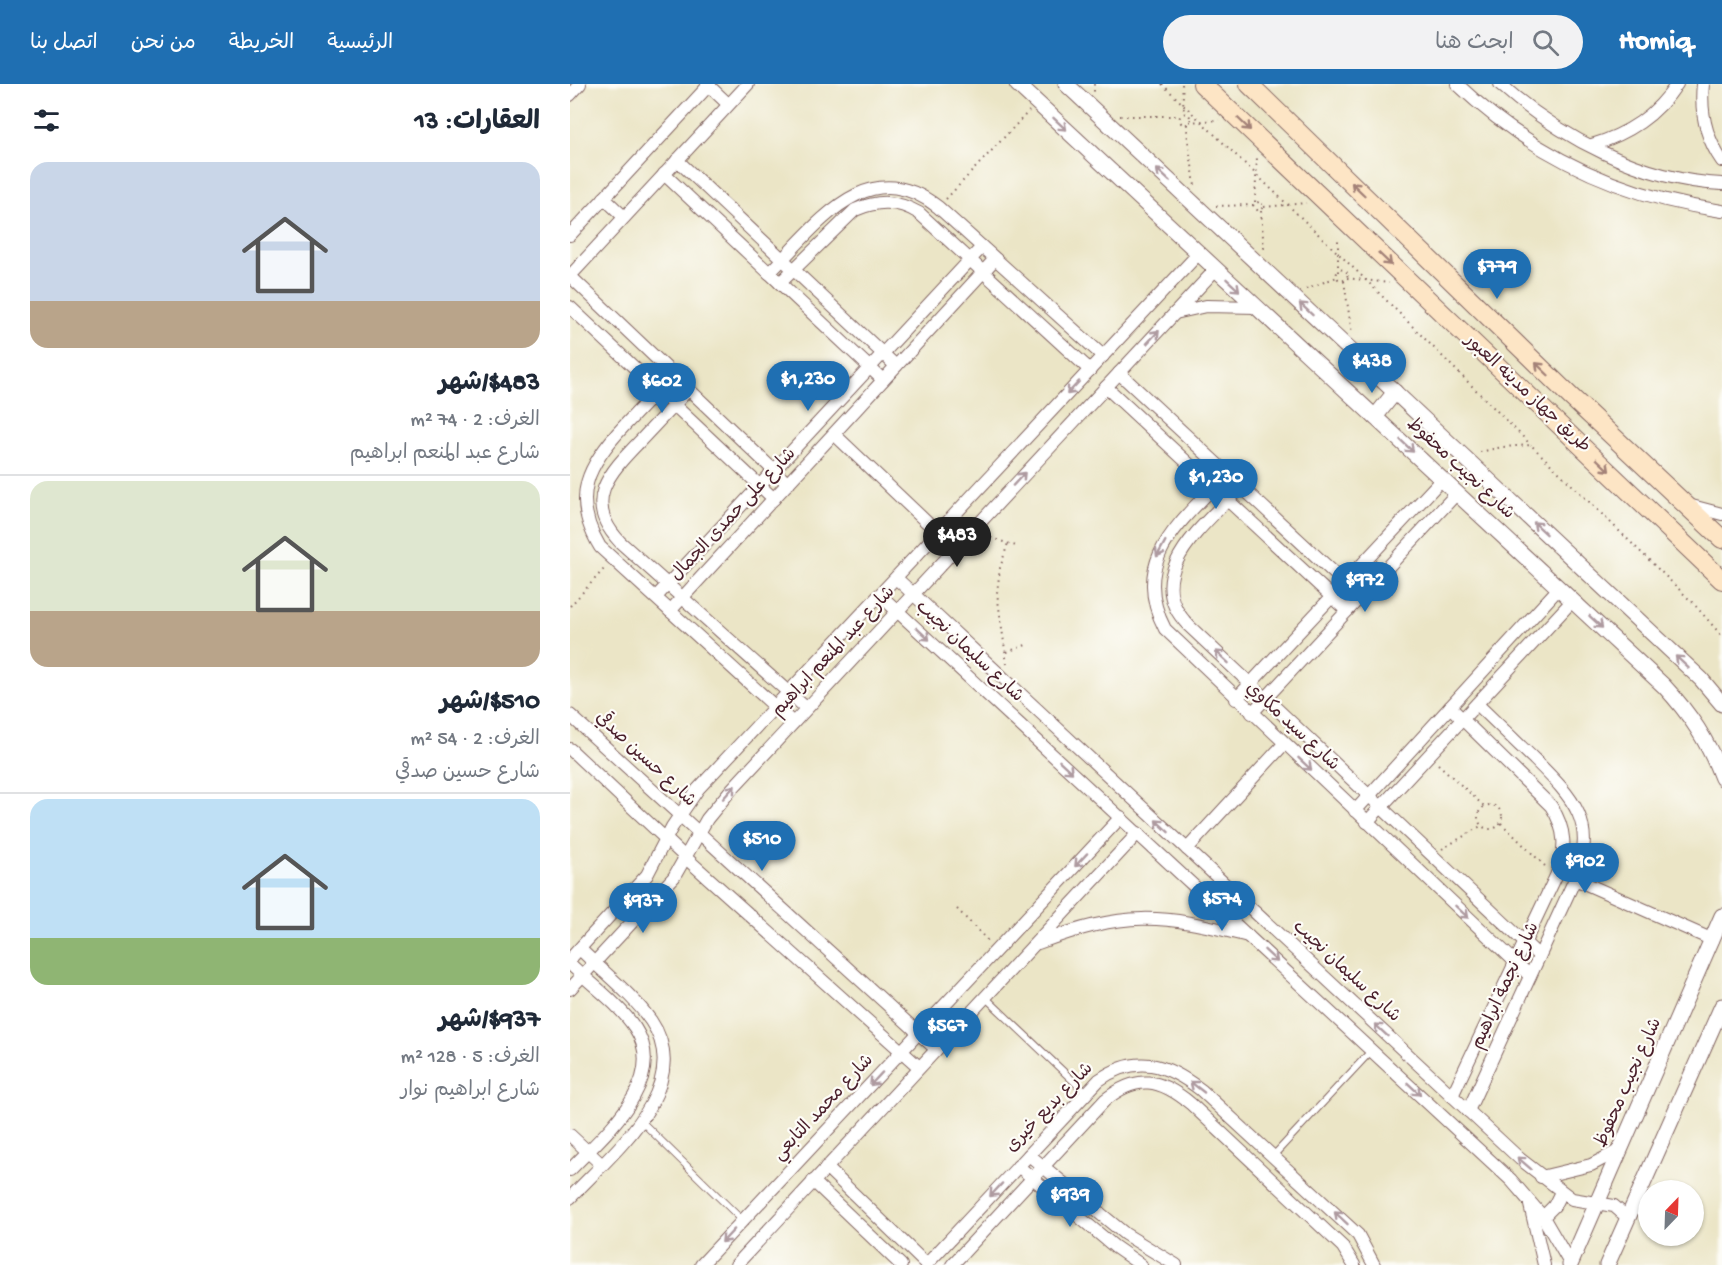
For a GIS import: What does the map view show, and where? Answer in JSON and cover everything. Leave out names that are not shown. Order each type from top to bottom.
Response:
[{"type":"main road","name":"طريق جهاز مدينه العبور","points":[[1202,84],[1722,580]]},
{"type":"main road","name":"طريق جهاز مدينه العبور","points":[[1249,84],[1570,396],[1722,539]]},
{"type":"main road","points":[[1551,415],[1570,396]]},
{"type":"street","points":[[570,95],[580,84]]},
{"type":"street","points":[[570,235],[709,84],[728,104]]},
{"type":"street","points":[[748,84],[570,276],[788,484]]},
{"type":"street","name":"شارع نجيب محفوظ","points":[[1017,84],[1664,686],[1690,714],[1711,748],[1722,778]]},
{"type":"street","name":"شارع نجيب محفوظ","points":[[1066,84],[1701,679],[1722,704]]},
{"type":"street","points":[[1457,84],[1487,112],[1518,136],[1586,173],[1665,200],[1722,211]]},
{"type":"street","points":[[1500,84],[1552,122],[1615,157],[1670,177],[1722,184]]},
{"type":"street","points":[[1592,145],[1617,136],[1640,123],[1666,99],[1677,84]]},
{"type":"street","points":[[1703,84],[1702,112],[1707,132],[1722,162]]},
{"type":"street","points":[[677,160],[896,366]]},
{"type":"street","points":[[664,174],[883,381]]},
{"type":"street","points":[[898,203],[903,188]]},
{"type":"street","points":[[769,273],[839,204],[853,195],[869,189],[903,188],[915,192],[938,207],[1103,356]]},
{"type":"street","points":[[604,198],[624,217]]},
{"type":"street","points":[[780,283],[855,210],[868,204],[898,203],[919,213],[1090,370]]},
{"type":"street","name":"شارع على حمدى الجمال","points":[[656,597],[982,247]]},
{"type":"street","name":"شارع عبد المنعم ابراهيم","points":[[570,962],[647,875],[678,816],[699,789],[1199,253]]},
{"type":"street","name":"شارع على حمدى الجمال","points":[[670,611],[995,259]]},
{"type":"street","name":"شارع عبد المنعم ابراهيم","points":[[570,989],[667,886],[686,858],[698,834],[724,798],[1216,269]]},
{"type":"street","points":[[1174,314],[1206,306],[1257,307]]},
{"type":"street","points":[[570,307],[774,499]]},
{"type":"street","points":[[1119,373],[1359,597]]},
{"type":"street","points":[[674,374],[602,450],[586,475],[582,506],[585,521],[591,535],[614,560],[793,723]]},
{"type":"street","points":[[1106,387],[1347,611]]},
{"type":"street","points":[[689,389],[608,477],[601,504],[610,531],[806,708]]},
{"type":"street","points":[[1375,417],[1395,392]]},
{"type":"street","points":[[834,434],[938,533]]},
{"type":"street","name":"شارع سيد مكاوي","points":[[1227,473],[1162,544],[1155,561],[1152,596],[1165,629],[1236,699],[1530,976]]},
{"type":"street","points":[[1236,699],[1442,479]]},
{"type":"street","name":"شارع سيد مكاوي","points":[[1241,486],[1176,559],[1169,586],[1174,608],[1180,618],[1539,957]]},
{"type":"street","points":[[1251,713],[1457,493]]},
{"type":"street","points":[[1683,504],[1722,514]]},
{"type":"street","name":"شارع سليمان نجيب","points":[[896,578],[1540,1177],[1572,1199],[1596,1205],[1614,1206],[1628,1218]]},
{"type":"street","points":[[1355,811],[1559,588]]},
{"type":"street","name":"شارع سليمان نجيب","points":[[880,595],[1494,1163],[1543,1217],[1570,1264]]},
{"type":"street","points":[[1367,822],[1573,600]]},
{"type":"street","name":"شارع نجمة ابراهيم","points":[[1468,1111],[1575,879],[1581,865],[1584,843],[1581,820],[1568,793],[1477,704]]},
{"type":"street","name":"شارع نجمة ابراهيم","points":[[1450,707],[1541,794],[1559,818],[1565,846],[1556,876],[1452,1096]]},
{"type":"street","name":"شارع حسين صدقي","points":[[570,715],[678,816],[936,1049]]},
{"type":"street","points":[[1187,849],[1284,744]]},
{"type":"street","points":[[572,755],[920,1066]]},
{"type":"street","points":[[1328,785],[1342,770]]},
{"type":"street","points":[[1111,808],[1126,792]]},
{"type":"street","name":"شارع محمد التابعي","points":[[701,1265],[1121,818]]},
{"type":"street","points":[[736,1265],[1138,833]]},
{"type":"street","points":[[1395,849],[1408,833]]},
{"type":"street","points":[[1436,887],[1449,872]]},
{"type":"street","points":[[1575,879],[1713,940]]},
{"type":"street","name":"شارع نجيب محفوظ","points":[[1570,1264],[1722,916]]},
{"type":"street","points":[[1034,945],[1080,927],[1135,918],[1191,922],[1250,937]]},
{"type":"street","points":[[570,1198],[640,1120],[663,1079],[665,1059],[661,1039],[651,1021],[580,949]]},
{"type":"street","points":[[570,962],[635,1028],[642,1042],[645,1058],[644,1073],[632,1099],[588,1151],[571,1166],[587,1179]]},
{"type":"street","points":[[1607,1265],[1722,1006]]},
{"type":"street","name":"شارع بديع خيرى","points":[[927,1265],[1086,1093],[1110,1072],[1125,1066],[1158,1065],[1173,1071],[1201,1090],[1274,1155],[1358,1235],[1374,1265]]},
{"type":"street","name":"شارع بديع خيرى","points":[[951,1265],[1118,1090],[1133,1083],[1149,1082],[1165,1085],[1191,1104],[1334,1237],[1343,1246],[1354,1265]]},
{"type":"street","points":[[570,1135],[601,1164]]},
{"type":"street","points":[[1540,1177],[1591,1165],[1620,1150]]},
{"type":"street","points":[[1029,1155],[1125,1234],[1176,1265]]},
{"type":"street","points":[[1018,1166],[1115,1247],[1141,1265]]},
{"type":"street","points":[[826,1167],[927,1265]]},
{"type":"street","points":[[813,1181],[901,1265]]},
{"type":"street","points":[[1543,1217],[1554,1206],[1562,1192]]},
{"type":"street","points":[[1527,1198],[1544,1265]]},
{"type":"lane","points":[[985,997],[1086,1093]]},
{"type":"lane","points":[[1274,1155],[1372,1050]]},
{"type":"lane","points":[[640,1120],[743,1221]]},
{"type":"path","points":[[1162,84],[1366,280],[1531,446],[1694,603],[1722,636]]},
{"type":"path","points":[[1182,84],[1184,113]]},
{"type":"path","points":[[938,207],[1037,103]]},
{"type":"path","points":[[1100,116],[1180,116],[1184,113]]},
{"type":"path","points":[[1184,113],[1189,114],[1187,147],[1192,154],[1196,206],[1263,202],[1264,207]]},
{"type":"path","points":[[1180,116],[1180,121],[1188,123],[1238,119]]},
{"type":"path","points":[[1258,138],[1254,204],[1255,210],[1261,211]]},
{"type":"path","points":[[1265,270],[1261,211],[1264,207],[1324,201]]},
{"type":"path","points":[[1291,295],[1336,277],[1339,215]]},
{"type":"path","points":[[1338,272],[1345,271],[1347,278]]},
{"type":"path","points":[[1336,277],[1344,281]]},
{"type":"path","points":[[1347,278],[1389,283]]},
{"type":"path","points":[[1344,281],[1347,278]]},
{"type":"path","points":[[1344,281],[1356,356]]},
{"type":"path","points":[[1464,457],[1502,447],[1531,446]]},
{"type":"path","points":[[971,531],[1016,546]]},
{"type":"path","points":[[1005,679],[1007,652],[997,593],[1000,568],[1008,543]]},
{"type":"path","points":[[570,606],[614,560]]},
{"type":"path","points":[[1007,652],[1026,645]]},
{"type":"path","points":[[1429,755],[1484,806]]},
{"type":"path","points":[[1501,823],[1495,828],[1487,829],[1481,826],[1477,819],[1478,811],[1490,805],[1500,811],[1501,823],[1556,876]]},
{"type":"path","points":[[1432,855],[1481,826]]},
{"type":"path","points":[[957,909],[997,950]]}]
